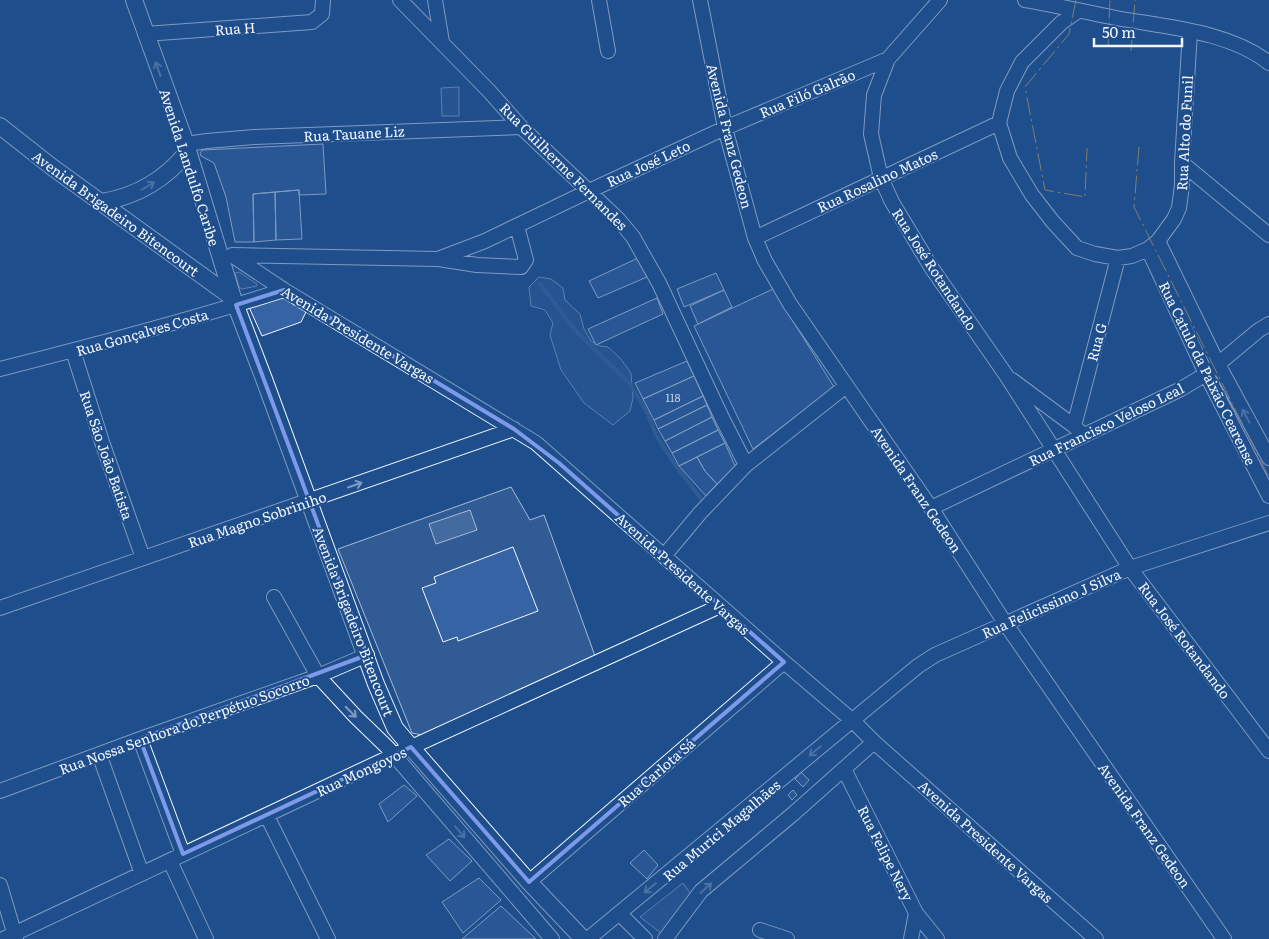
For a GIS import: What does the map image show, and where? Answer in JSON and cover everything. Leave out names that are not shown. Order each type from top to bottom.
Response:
[{"type":"main road","name":"Avenida Landulfo Caribe","points":[[134,0],[226,255],[234,302]]},
{"type":"main road","name":"Avenida Brigadeiro Bitencourt","points":[[0,126],[52,167],[102,202],[234,302],[310,501],[376,684],[395,728],[529,882],[583,939]]},
{"type":"main road","points":[[102,202],[130,196],[150,186],[166,175],[187,148]]},
{"type":"street","name":"Rua Guilherme Fernandes","points":[[400,0],[521,127],[589,190],[633,237],[659,283],[722,418],[746,464]]},
{"type":"street","points":[[435,0],[442,42]]},
{"type":"street","points":[[599,0],[608,51]]},
{"type":"street","name":"Avenida Franz Gedeon","points":[[700,0],[725,128],[756,238],[765,261],[790,304],[932,508],[1005,623],[1224,939]]},
{"type":"street","name":"Rua José Rotandando","points":[[940,0],[888,59],[874,95],[871,134],[880,178],[896,210],[931,267],[1006,375],[1130,568],[1268,747]]},
{"type":"street","points":[[1025,0],[1224,39],[1261,56],[1269,63]]},
{"type":"street","name":"Rua H","points":[[145,34],[299,24],[312,22],[323,7]]},
{"type":"street","points":[[1078,11],[1061,23],[1022,62],[1007,91],[999,123],[1010,158],[1032,195],[1053,222],[1078,248],[1095,254],[1118,258],[1132,256],[1153,245]]},
{"type":"street","name":"Rua Alto do Funil","points":[[1153,245],[1174,219],[1179,208],[1182,185],[1190,31]]},
{"type":"street","name":"Rua Filó Galrão","points":[[725,128],[888,59]]},
{"type":"street","name":"Rua Rosalino Matos","points":[[756,238],[999,123]]},
{"type":"street","name":"Rua Tauane Liz","points":[[187,148],[207,141],[254,138],[521,127]]},
{"type":"street","name":"Rua José Leto","points":[[438,259],[518,226],[589,190],[725,128]]},
{"type":"street","points":[[1182,163],[1269,235]]},
{"type":"street","name":"Rua José Leto","points":[[226,255],[438,259],[477,265],[521,267],[526,260],[518,226]]},
{"type":"street","name":"Rua Catulo da Paixão Cearense","points":[[1153,245],[1269,458]]},
{"type":"street","name":"Rua Catulo da Paixão Cearense","points":[[1153,245],[1206,374],[1269,496]]},
{"type":"street","name":"Avenida Presidente Vargas","points":[[226,255],[536,443],[784,662],[854,721],[874,742],[1096,939]]},
{"type":"street","name":"Rua G","points":[[1074,426],[1118,258]]},
{"type":"street","name":"Rua Gonçalves Costa","points":[[0,369],[72,351],[234,302],[284,290]]},
{"type":"street","name":"Rua Francisco Veloso Leal","points":[[932,508],[1181,389],[1206,374],[1259,330],[1269,324]]},
{"type":"street","name":"Rua São João Batista","points":[[72,351],[143,558]]},
{"type":"street","name":"Rua José Rotandando","points":[[1006,375],[1074,426],[1084,436]]},
{"type":"street","points":[[664,556],[700,513],[746,464],[846,386]]},
{"type":"street","name":"Rua Magno Sobriniho","points":[[0,608],[514,429]]},
{"type":"street","name":"Rua Felicissimo J Silva","points":[[854,721],[918,666],[935,655],[1130,568],[1269,523]]},
{"type":"street","points":[[274,597],[318,676],[394,755],[552,939]]},
{"type":"street","name":"Rua Mongoyos","points":[[11,937],[411,747],[720,606]]},
{"type":"street","name":"Rua Nossa Senhora do Perpétuo Socorro","points":[[0,791],[318,676],[367,655]]},
{"type":"street","name":"Rua Carlota Sá","points":[[529,882],[784,662]]},
{"type":"street","name":"Rua Murici Magalhães","points":[[588,939],[854,721]]},
{"type":"street","points":[[140,739],[183,854]]},
{"type":"street","points":[[665,939],[702,891],[874,742]]},
{"type":"street","points":[[99,754],[142,874]]},
{"type":"street","name":"Rua Felipe Nery","points":[[844,769],[916,913],[910,939]]},
{"type":"street","points":[[267,816],[328,939]]},
{"type":"street","points":[[170,861],[206,939]]},
{"type":"street","points":[[0,885],[11,937]]},
{"type":"street","points":[[619,913],[646,939]]},
{"type":"street","points":[[916,913],[937,939]]},
{"type":"street","points":[[760,930],[787,939]]},
{"type":"highlighted area","points":[[284,290],[514,429],[559,463],[784,662],[529,882],[411,747],[183,854],[140,739],[367,655],[236,305]]},
{"type":"shaded area","points":[[459,87],[459,116],[442,116],[441,88]]},
{"type":"shaded area","points":[[239,272],[257,284],[257,286],[242,289],[239,287],[235,273]]},
{"type":"shaded area","points":[[539,277],[551,279],[563,288],[565,300],[580,314],[584,329],[591,341],[600,346],[608,347],[621,359],[631,373],[633,398],[630,411],[613,425],[584,403],[561,370],[550,335],[553,323],[545,310],[531,306],[529,287]]},
{"type":"shaded area","points":[[511,487],[530,520],[544,515],[595,656],[422,735],[412,733],[338,549]]},
{"type":"shaded area","points":[[470,510],[477,530],[436,544],[429,524]]},
{"type":"shaded area","points":[[683,883],[692,896],[661,933],[640,917]]},
{"type":"building","points":[[323,144],[326,194],[299,195],[299,190],[253,194],[254,242],[235,242],[226,197],[214,163],[201,156],[202,150]]},
{"type":"building","points":[[299,190],[302,239],[276,240],[275,192]]},
{"type":"building","points":[[275,192],[276,240],[254,242],[253,194]]},
{"type":"building","points":[[638,258],[647,277],[598,298],[589,281]]},
{"type":"building","points":[[716,273],[724,290],[684,307],[677,289]]},
{"type":"building","points":[[773,289],[834,387],[753,449],[694,326]]},
{"type":"building","points":[[724,290],[732,307],[698,324],[690,306]]},
{"type":"building","points":[[281,296],[306,312],[301,322],[262,336],[249,307]]},
{"type":"building","points":[[657,298],[663,314],[596,345],[588,329]]},
{"type":"building","points":[[687,361],[694,376],[643,399],[635,383]]},
{"type":"building","points":[[694,376],[703,396],[654,420],[643,399]]},
{"type":"building","points":[[703,396],[707,405],[658,429],[654,420]]},
{"type":"building","points":[[707,405],[712,417],[665,441],[658,429]]},
{"type":"building","points":[[712,417],[718,430],[672,453],[665,441]]},
{"type":"building","points":[[718,430],[725,443],[679,466],[672,453]]},
{"type":"building","points":[[725,443],[735,466],[717,484],[705,471],[697,457]]},
{"type":"building","points":[[697,457],[705,471],[717,484],[706,496],[679,466]]},
{"type":"building","points":[[513,547],[538,611],[458,641],[457,637],[443,642],[422,588],[436,583],[434,577]]},
{"type":"building","points":[[801,772],[809,780],[803,787],[795,779]]},
{"type":"building","points":[[404,785],[417,796],[388,822],[379,804]]},
{"type":"building","points":[[793,790],[797,795],[792,800],[788,795]]},
{"type":"building","points":[[449,839],[472,861],[450,881],[426,855]]},
{"type":"building","points":[[644,850],[658,865],[647,879],[630,863]]},
{"type":"building","points":[[479,878],[501,900],[463,933],[442,902]]},
{"type":"building","points":[[501,906],[536,939],[462,939]]},
{"type":"waterway","points":[[540,284],[575,330],[630,384],[648,414],[656,435],[676,466],[702,500]]},
{"type":"power","points":[[1076,0],[1069,34],[1025,87],[1045,190],[1085,197],[1087,148]]},
{"type":"power","points":[[1108,47],[1110,0]]},
{"type":"power","points":[[1131,51],[1135,0]]},
{"type":"power","points":[[1139,147],[1134,207],[1269,477]]}]
